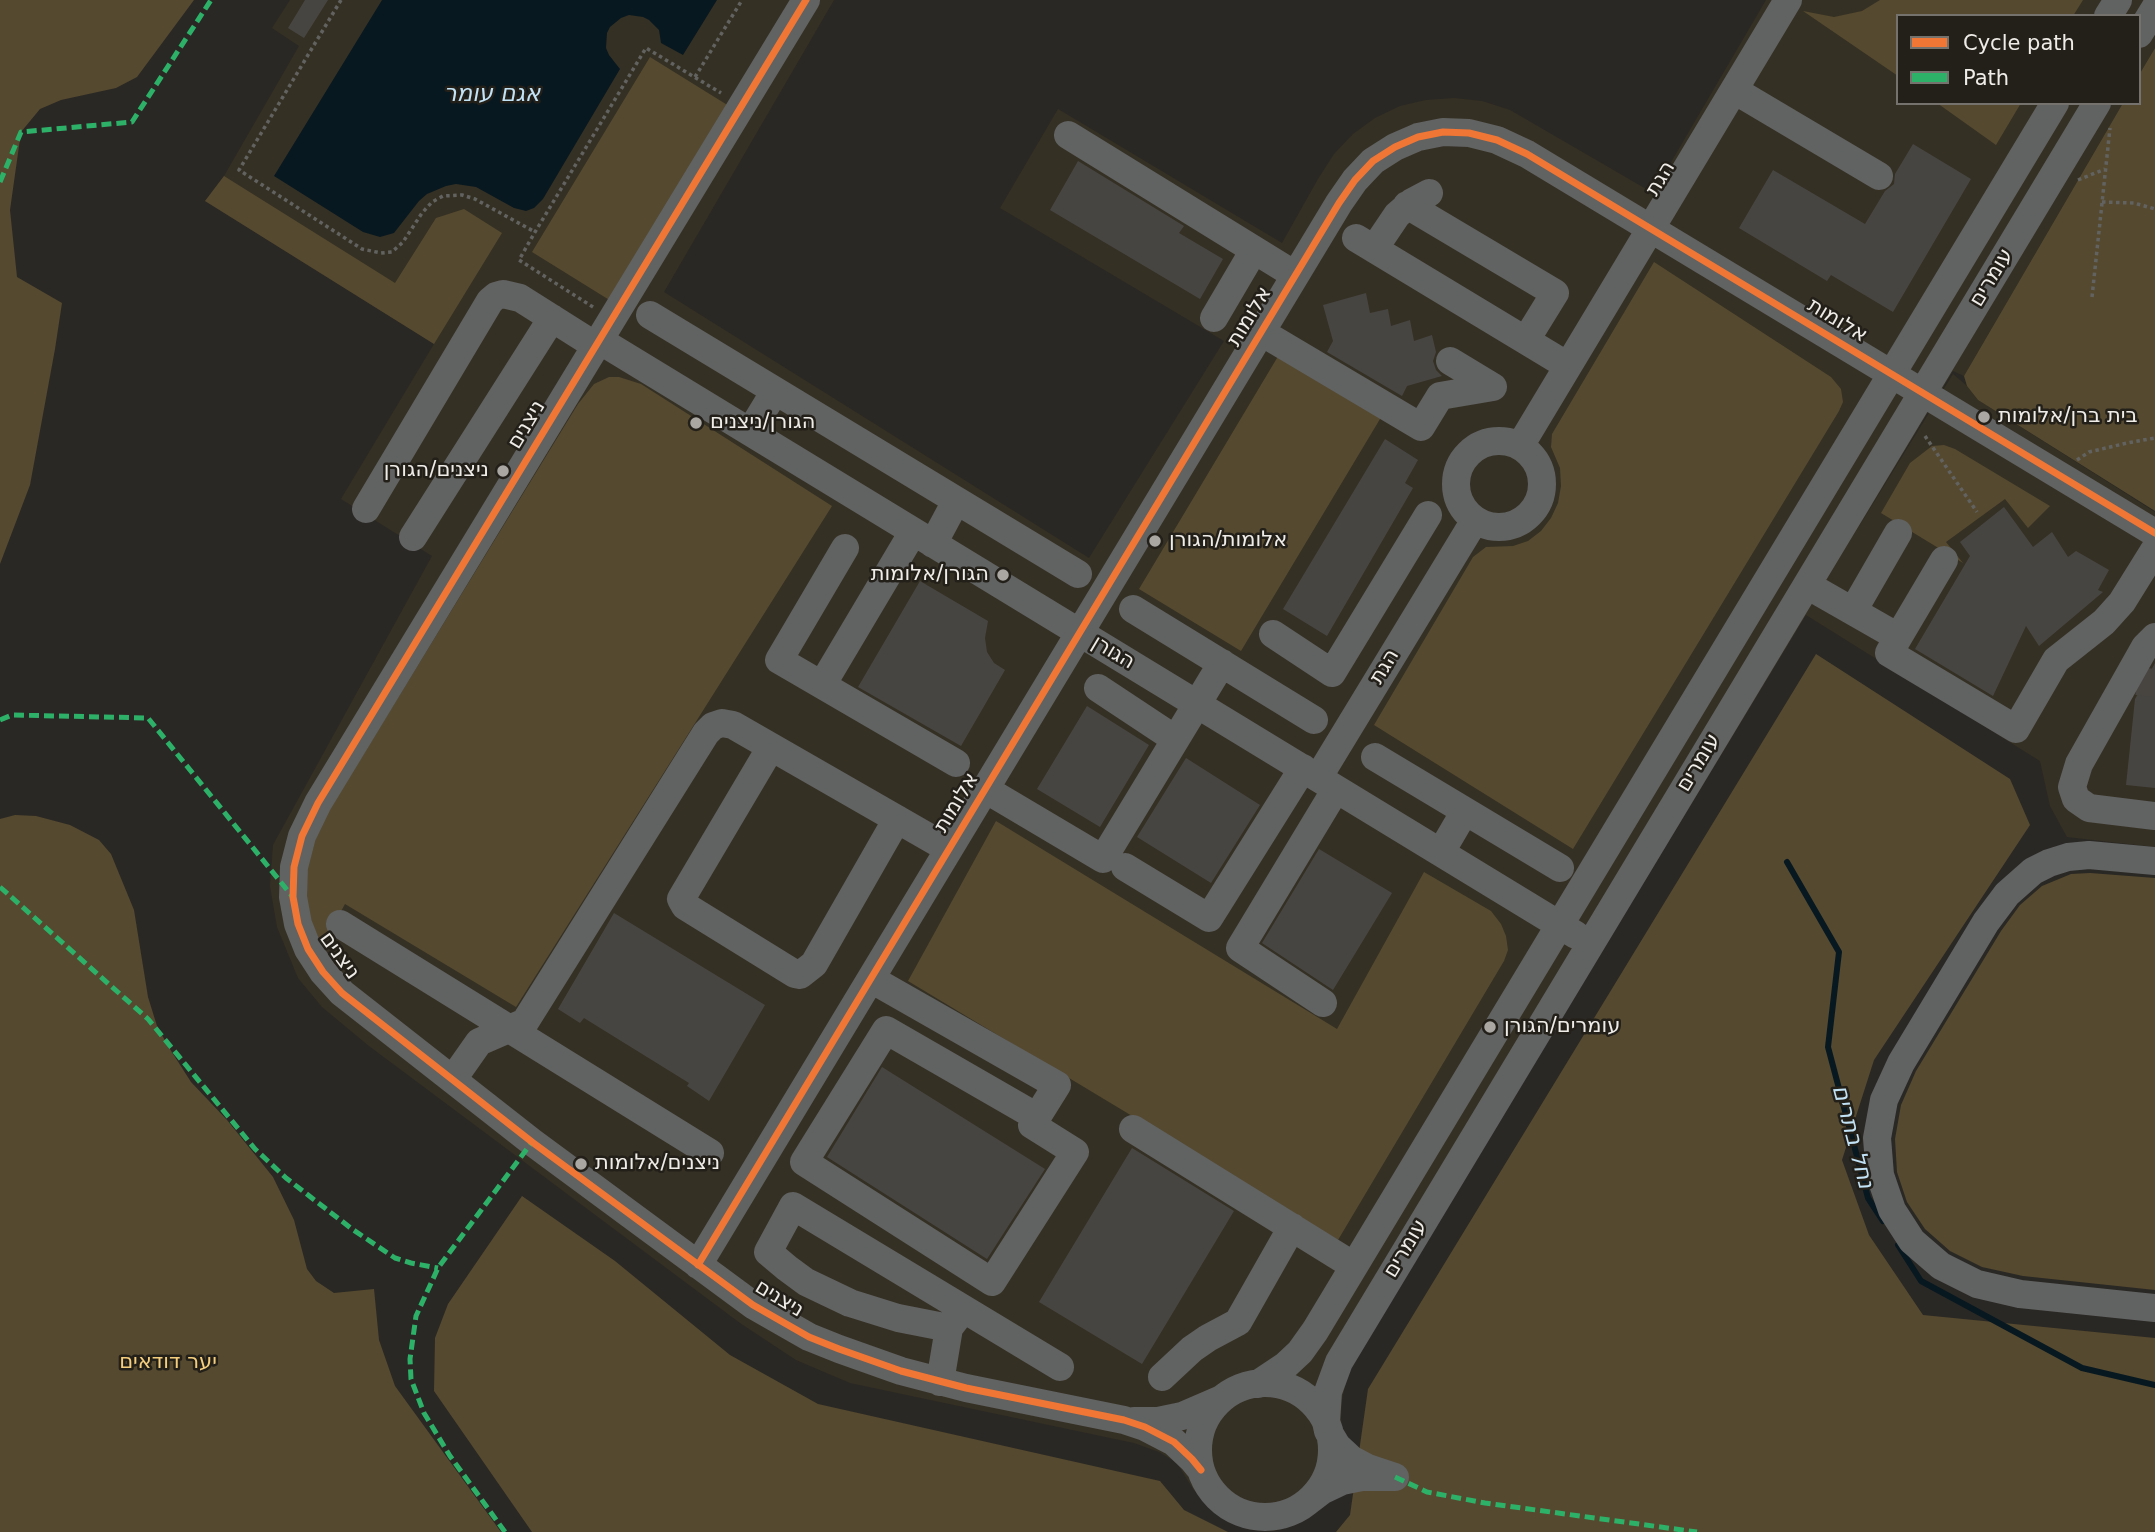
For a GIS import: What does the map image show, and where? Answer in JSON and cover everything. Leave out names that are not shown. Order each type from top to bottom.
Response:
[{"type":"street","name":"ניצנים","points":[[806,0],[318,803],[302,836],[294,867],[293,897],[298,924],[308,949],[323,972],[357,1006],[532,1142],[753,1305],[809,1337],[870,1361],[940,1382],[1124,1420],[1155,1431],[1174,1442],[1192,1458],[1200,1470]]},
{"type":"street","name":"הגת","points":[[1520,446],[1788,0]]},
{"type":"street","points":[[2141,31],[2155,8]]},
{"type":"street","points":[[1734,90],[1880,176]]},
{"type":"street","name":"עומרים","points":[[1258,1384],[1300,1352],[1354,1266],[2054,105]]},
{"type":"street","name":"עומרים","points":[[1328,1431],[1328,1392],[1339,1362],[1916,404],[2104,110]]},
{"type":"street","name":"אלומות","points":[[698,1265],[1344,195],[1373,161],[1395,147],[1418,137],[1443,132],[1469,133],[1497,140],[1517,149],[1892,374],[1916,404],[2054,473],[2155,533]]},
{"type":"street","points":[[1068,135],[1296,275]]},
{"type":"street","points":[[1526,340],[1555,293],[1418,199],[1365,243],[1568,366]]},
{"type":"street","points":[[1214,318],[1254,250]]},
{"type":"street","name":"הגורן","points":[[366,509],[490,302],[496,296],[511,295],[520,298],[552,318],[602,335],[750,432],[1590,943]]},
{"type":"street","points":[[650,315],[1078,574]]},
{"type":"street","points":[[413,537],[552,318]]},
{"type":"street","points":[[1261,332],[1421,427],[1440,396],[1493,387],[1450,361]]},
{"type":"street","points":[[750,432],[775,391]]},
{"type":"street","points":[[1503,441],[1520,446],[1532,457],[1540,472],[1541,489],[1536,505],[1526,518],[1511,526],[1494,527],[1475,520],[1465,512],[1458,497],[1456,480],[1461,463],[1472,451],[1486,443],[1503,441]]},
{"type":"street","points":[[822,685],[923,538],[956,500]]},
{"type":"street","points":[[1273,634],[1332,673],[1428,515]]},
{"type":"street","name":"הגת","points":[[1319,778],[1475,520]]},
{"type":"street","points":[[1853,611],[1898,533]]},
{"type":"street","points":[[845,548],[779,660],[956,763]]},
{"type":"street","points":[[1944,560],[1889,653],[2016,729],[2056,660],[2104,622],[2122,602],[2155,550]]},
{"type":"street","points":[[1807,584],[1898,637]]},
{"type":"street","points":[[1133,608],[1314,720]]},
{"type":"street","points":[[1367,615],[1404,637]]},
{"type":"street","points":[[2155,637],[2147,643],[2132,681],[2075,772],[2072,787],[2073,794],[2081,804],[2089,807],[2155,816]]},
{"type":"street","points":[[985,789],[1103,859],[1222,663]]},
{"type":"street","points":[[1098,688],[1175,739]]},
{"type":"street","points":[[453,1079],[479,1042],[525,1021],[713,726],[722,723],[733,725],[949,849]]},
{"type":"street","points":[[771,747],[681,899],[685,906],[795,974],[800,975],[814,964],[897,819]]},
{"type":"street","points":[[1375,757],[1560,868]]},
{"type":"street","points":[[1125,867],[1209,918],[1319,778]]},
{"type":"street","points":[[1319,778],[1240,948],[1323,1003]]},
{"type":"street","points":[[1441,852],[1465,811]]},
{"type":"street","points":[[2155,861],[2090,855],[2068,858],[2049,863],[2019,881],[1986,922],[1901,1063],[1884,1100],[1877,1138],[1880,1175],[1892,1210],[1912,1241],[1941,1266],[1977,1284],[2020,1293],[2155,1308]]},
{"type":"street","points":[[340,924],[710,1153]]},
{"type":"street","points":[[871,979],[1057,1085],[1037,1117],[1032,1125],[1074,1152],[992,1282],[804,1162],[886,1030],[1037,1117]]},
{"type":"street","points":[[940,1061],[959,1029]]},
{"type":"street","points":[[1133,1129],[1354,1266]]},
{"type":"street","points":[[956,1318],[898,1318],[850,1303],[817,1287],[768,1252],[793,1206],[956,1318],[1060,1367]]},
{"type":"street","points":[[1162,1377],[1192,1349],[1238,1322],[1292,1227]]},
{"type":"street","points":[[940,1382],[956,1318]]},
{"type":"street","points":[[1245,1386],[1285,1386],[1297,1392],[1316,1408],[1328,1431],[1337,1447],[1351,1459],[1395,1477],[1362,1477],[1342,1481],[1323,1490],[1296,1510],[1271,1517],[1244,1514],[1222,1502],[1212,1493],[1200,1470],[1198,1443],[1206,1418],[1222,1398],[1245,1386]]},
{"type":"street","name":"ניצנים","points":[[1124,1420],[1170,1419],[1194,1412],[1222,1398]]},
{"type":"street","points":[[1307,1503],[1316,1494],[1328,1471],[1331,1444],[1328,1431]]},
{"type":"path","points":[[341,0],[239,170],[362,249],[381,253],[393,252],[422,213],[432,202],[443,196],[461,195],[475,199],[535,232]]},
{"type":"path","points":[[695,77],[742,0]]},
{"type":"path","points":[[602,335],[519,260],[646,48],[742,105]]},
{"type":"path","points":[[2092,297],[2101,202],[2104,110]]},
{"type":"path","points":[[2101,202],[2134,203],[2155,209]]},
{"type":"path","points":[[1916,404],[1978,512]]},
{"type":"path","points":[[2054,473],[2089,452],[2155,438]]},
{"type":"shaded area","points":[[290,0],[834,0],[664,292],[1089,558],[1224,341],[1000,208],[1058,109],[1282,243],[1334,154],[1353,134],[1375,118],[1400,106],[1426,100],[1454,98],[1482,101],[1510,110],[1653,193],[1766,0],[2155,0],[2155,48],[2141,72],[2141,14],[1896,14],[1896,105],[2122,105],[1964,376],[1953,371],[1852,538],[1953,374],[1978,400],[2155,512],[2155,847],[2067,837],[2050,806],[2040,761],[1806,615],[1348,1371],[1342,1400],[1341,1418],[1345,1448],[1341,1480],[1314,1512],[1295,1525],[1274,1531],[1252,1530],[1231,1523],[1212,1510],[1193,1489],[1177,1463],[1159,1452],[1134,1443],[850,1383],[796,1360],[740,1323],[369,1046],[322,1007],[298,978],[277,927],[270,886],[273,845],[432,556],[341,499],[434,344],[205,201],[224,176],[299,46],[272,28]]},
{"type":"green space","points":[[0,0],[194,0],[137,77],[116,88],[61,100],[40,109],[21,132],[10,210],[17,277],[62,303],[30,485],[0,564]]},
{"type":"green space","points":[[1880,0],[2083,0],[2074,14],[1896,14],[1896,75],[1803,11],[1834,17],[1862,11]]},
{"type":"green space","points":[[2155,48],[2155,511],[1978,400],[1967,386],[1964,376],[2122,105],[2141,105],[2141,72]]},
{"type":"green space","points":[[650,57],[729,106],[611,301],[532,252]]},
{"type":"green space","points":[[1940,105],[2020,105],[1996,145]]},
{"type":"green space","points":[[224,176],[395,283],[436,218],[464,209],[502,233],[434,344],[205,201]]},
{"type":"green space","points":[[1654,262],[1831,377],[1841,389],[1843,402],[1573,849],[1374,725],[1473,557],[1486,547],[1513,546],[1528,541],[1541,531],[1551,518],[1558,503],[1561,486],[1560,468],[1551,447],[1552,434]]},
{"type":"green space","points":[[1280,353],[1383,414],[1241,651],[1139,589]]},
{"type":"green space","points":[[609,377],[619,377],[641,384],[832,506],[516,1007],[345,904],[322,946],[309,917],[305,886],[310,852],[325,817],[578,404],[594,384]]},
{"type":"green space","points":[[1944,445],[2050,506],[2028,528],[2005,499],[1946,542],[1963,563],[1881,513],[1910,463],[1932,446]]},
{"type":"green space","points":[[1816,654],[2010,779],[2030,825],[1874,1060],[1842,1160],[1869,1235],[1923,1315],[2155,1338],[2155,1532],[1336,1532],[1350,1515],[1368,1389]]},
{"type":"green space","name":"יער דודאים","points":[[15,815],[36,816],[70,825],[99,840],[111,854],[134,910],[148,997],[157,1026],[168,1046],[191,1082],[227,1120],[273,1177],[294,1220],[307,1269],[316,1281],[334,1293],[374,1289],[379,1340],[395,1386],[501,1532],[0,1532],[0,819]]},
{"type":"green space","points":[[996,821],[1337,1029],[1424,872],[1491,911],[1506,936],[1508,950],[1504,961],[1338,1240],[908,981]]},
{"type":"green space","points":[[2071,874],[2155,878],[2155,1290],[2023,1276],[1982,1267],[1950,1251],[1925,1229],[1907,1202],[1897,1172],[1895,1139],[1901,1105],[1916,1071],[2001,931],[2020,905],[2042,886]]},
{"type":"green space","points":[[522,1196],[615,1261],[730,1355],[818,1404],[1160,1481],[1184,1510],[1228,1532],[532,1532],[434,1391],[435,1338],[448,1304]]},
{"type":"water","name":"אגם עומר","points":[[382,0],[717,0],[683,55],[661,43],[659,30],[643,17],[629,15],[610,27],[606,48],[620,69],[543,199],[534,208],[526,211],[514,208],[476,187],[456,184],[427,194],[394,233],[380,237],[363,232],[274,176]]},
{"type":"building","points":[[305,0],[328,0],[304,38],[288,28]]},
{"type":"building","points":[[1913,144],[1971,179],[1893,312],[1831,275],[1827,281],[1739,228],[1773,170],[1865,224],[1885,191],[1894,184],[1895,174]]},
{"type":"building","points":[[1078,161],[1184,226],[1179,233],[1223,259],[1200,299],[1050,210]]},
{"type":"building","points":[[1366,293],[1370,313],[1388,309],[1391,326],[1410,320],[1414,341],[1432,335],[1436,352],[1433,361],[1442,376],[1407,386],[1402,396],[1327,352],[1333,341],[1323,305]]},
{"type":"building","points":[[1385,439],[1418,460],[1405,483],[1413,488],[1327,636],[1283,609]]},
{"type":"building","points":[[2004,507],[2033,547],[2052,532],[2068,557],[2076,551],[2109,570],[2098,590],[2103,592],[2039,646],[2026,626],[1993,696],[1915,649],[1970,556],[1960,542]]},
{"type":"building","points":[[920,581],[988,621],[985,638],[987,652],[994,663],[1005,670],[961,746],[858,687]]},
{"type":"building","points":[[2155,663],[2155,788],[2126,785],[2135,699]]},
{"type":"building","points":[[1087,706],[1149,745],[1100,827],[1037,789]]},
{"type":"building","points":[[1186,758],[1260,805],[1211,883],[1137,837]]},
{"type":"building","points":[[1319,849],[1392,893],[1333,990],[1262,943]]},
{"type":"building","points":[[614,913],[765,1005],[709,1101],[687,1086],[689,1083],[584,1018],[580,1023],[558,1009]]},
{"type":"building","points":[[882,1067],[1045,1169],[987,1259],[827,1157]]},
{"type":"building","points":[[1132,1148],[1234,1211],[1142,1364],[1039,1302]]},
{"type":"waterway","name":"נחל בתרים","points":[[1787,862],[1839,952],[1828,1047],[1868,1198],[1883,1221]]},
{"type":"waterway","name":"נחל בתרים","points":[[1898,1245],[1921,1281],[2082,1368],[2155,1385]]},
{"type":"tunnel","points":[[2137,681],[2155,683]]},
{"type":"marked path","points":[[0,182],[21,132],[132,122],[211,0]]},
{"type":"marked path","points":[[0,720],[12,715],[148,718],[292,896]]},
{"type":"marked path","points":[[0,887],[148,1019],[255,1149],[286,1178],[395,1258],[438,1268]]},
{"type":"marked path","points":[[505,1532],[450,1456],[424,1413],[411,1379],[410,1359],[416,1316],[438,1268],[532,1142]]},
{"type":"marked path","points":[[1395,1477],[1427,1492],[1485,1503],[1697,1532]]},
{"type":"cycle path","points":[[806,0],[318,803],[302,836],[294,867],[293,897],[298,924],[308,949],[323,972],[342,993],[532,1142],[753,1305],[809,1337],[901,1371],[966,1388],[1124,1420],[1145,1427],[1174,1442],[1201,1470]]},
{"type":"cycle path","points":[[698,1265],[1339,203],[1373,161],[1395,147],[1418,137],[1443,132],[1469,133],[1497,140],[1527,154],[2155,533]]},
{"type":"place","name":"בית ברן/אלומות","points":[[1984,417]]},
{"type":"place","name":"הגורן/ניצנים","points":[[696,423]]},
{"type":"place","name":"ניצנים/הגורן","points":[[503,471]]},
{"type":"place","name":"אלומות/הגורן","points":[[1155,541]]},
{"type":"place","name":"הגורן/אלומות","points":[[1003,575]]},
{"type":"place","name":"עומרים/הגורן","points":[[1490,1027]]},
{"type":"place","name":"ניצנים/אלומות","points":[[581,1164]]}]
